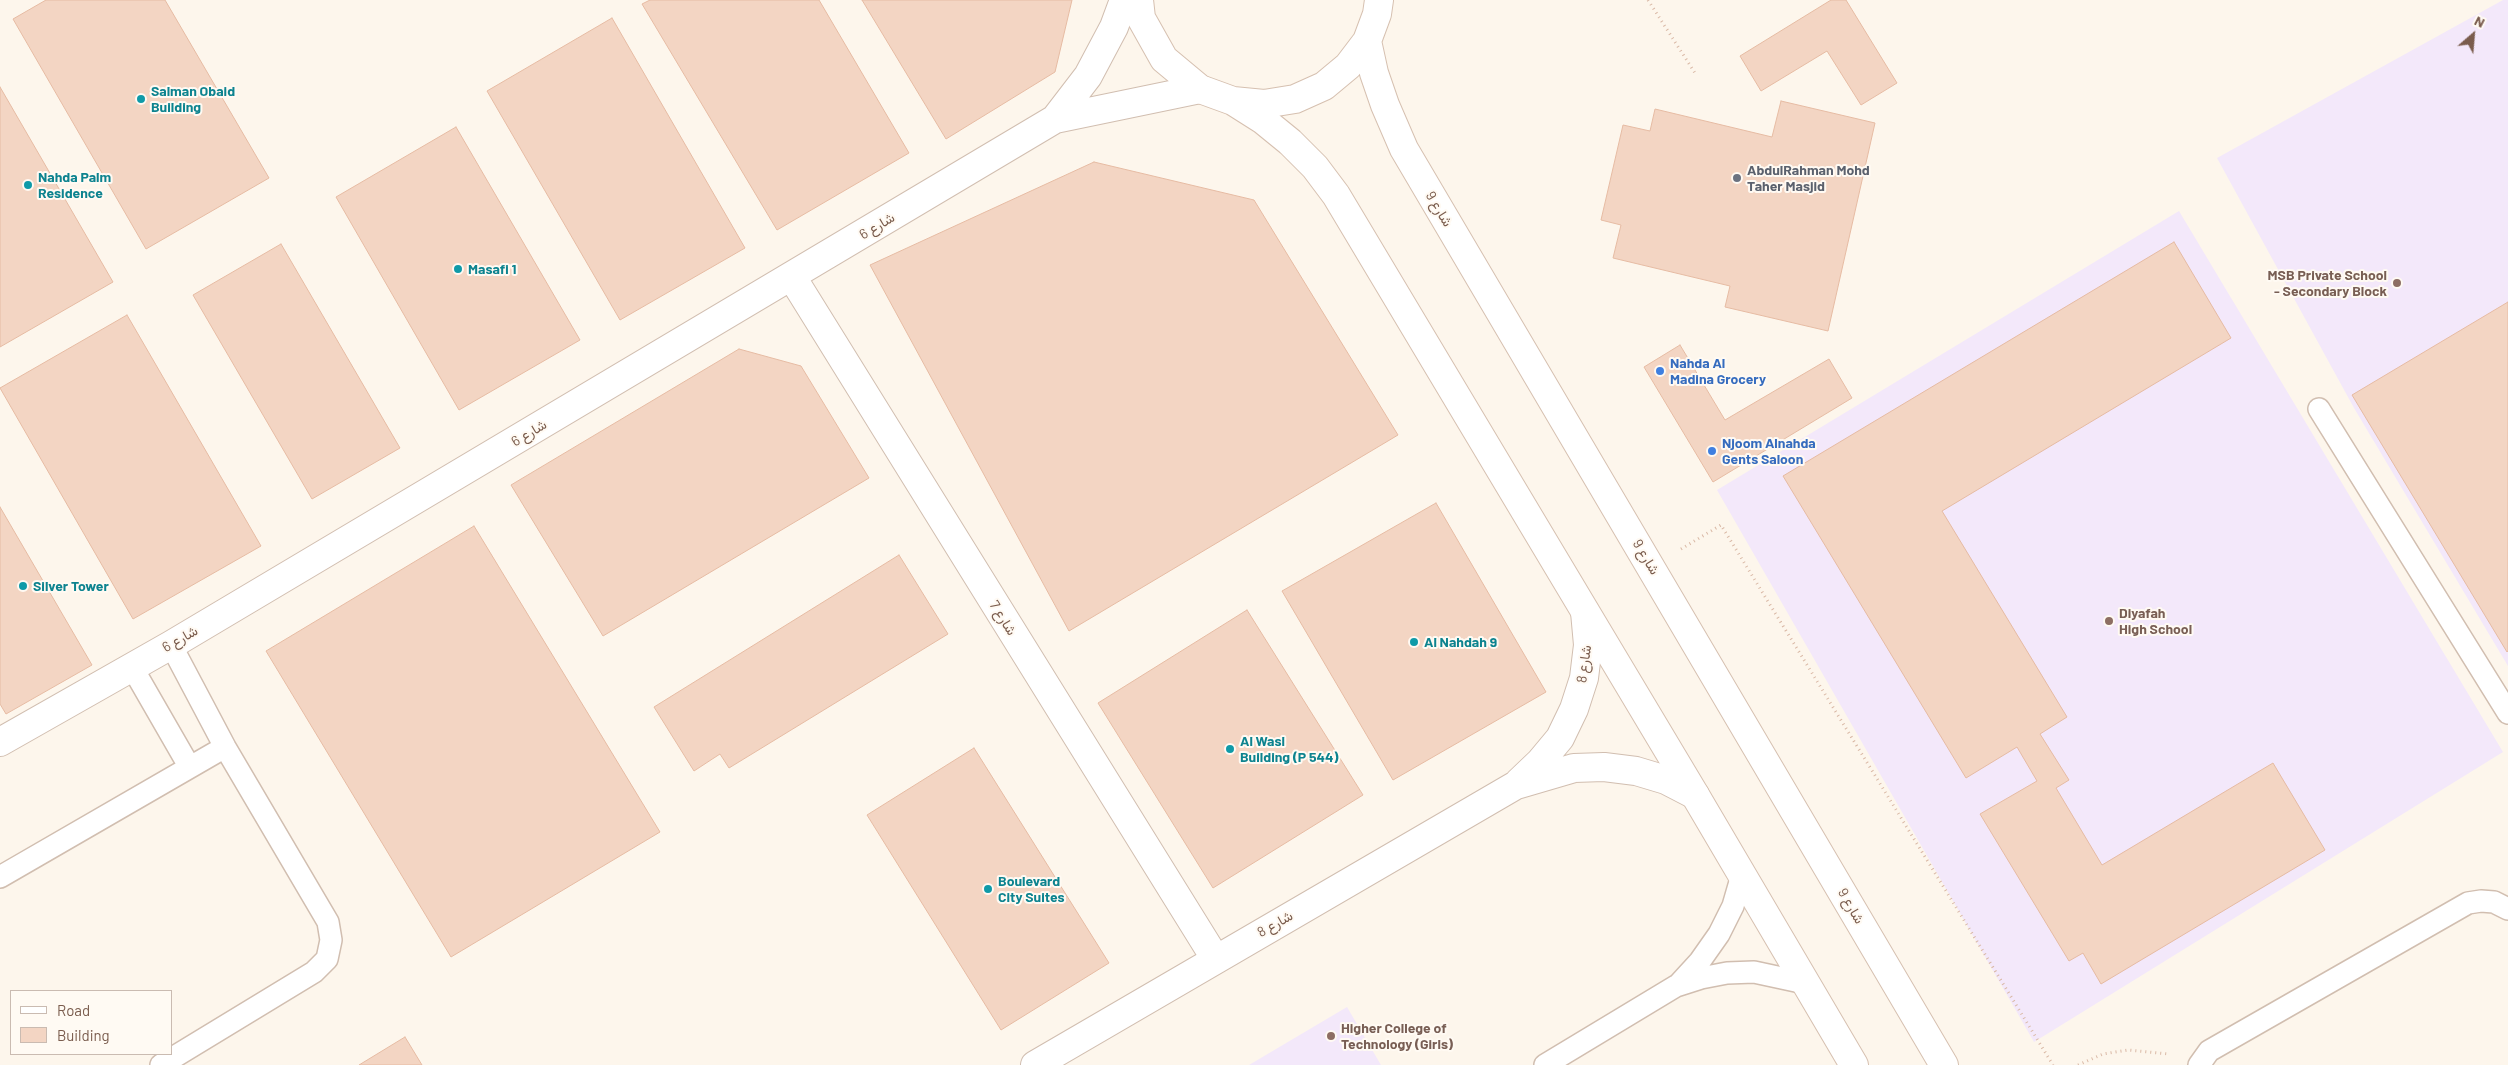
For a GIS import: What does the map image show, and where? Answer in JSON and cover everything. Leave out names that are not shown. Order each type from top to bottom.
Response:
[{"type":"street","name":"شارع 6","points":[[1054,120],[1088,76],[1114,27],[1124,0]]},
{"type":"street","points":[[1140,0],[1142,18],[1164,59],[1200,89],[1233,101],[1263,120],[1290,142],[1315,167],[1336,194],[1854,1065]]},
{"type":"street","points":[[1233,101],[1264,104],[1295,98],[1316,89],[1348,66],[1367,41],[1382,5]]},
{"type":"street","name":"شارع 9","points":[[1367,41],[1374,73],[1382,97],[1404,149],[1944,1065]]},
{"type":"street","name":"شارع 6","points":[[0,742],[170,645],[1054,120],[1200,89]]},
{"type":"street","name":"شارع 7","points":[[792,277],[1215,958]]},
{"type":"street","name":"شارع 8","points":[[1035,1065],[1215,958],[1516,784],[1540,762],[1560,738],[1574,709],[1585,670],[1588,645],[1586,612]]},
{"type":"street","name":"شارع 8","points":[[1516,784],[1574,768],[1604,767],[1636,771],[1659,778],[1695,795]]},
{"type":"lane","points":[[2319,409],[2508,713]]},
{"type":"lane","points":[[161,1065],[314,972],[327,959],[331,940],[328,922],[225,747],[170,645]]},
{"type":"lane","points":[[132,667],[190,766]]},
{"type":"lane","points":[[0,877],[225,747]]},
{"type":"lane","points":[[1676,986],[1700,961],[1719,934],[1733,906],[1742,875]]},
{"type":"lane","points":[[2200,1063],[2209,1051],[2468,903],[2494,902],[2508,909]]},
{"type":"lane","points":[[1545,1065],[1676,986],[1701,978],[1727,973],[1754,972],[1806,983]]},
{"type":"path","points":[[1648,0],[1695,73]]},
{"type":"path","points":[[1652,567],[1721,524],[2054,1065]]},
{"type":"path","points":[[2078,1065],[2103,1054],[2128,1050],[2152,1051],[2200,1063]]},
{"type":"shaded area","name":"MSB Private School - Secondary Block","points":[[2503,0],[2508,0],[2508,666],[2354,408],[2217,158]]},
{"type":"shaded area","name":"Diyafah High School","points":[[2179,211],[2503,752],[2034,1042],[1717,490]]},
{"type":"shaded area","name":"Higher College of Technology (Girls)","points":[[1347,1007],[1381,1065],[1249,1065]]},
{"type":"building","name":"Salman Obaid Building","points":[[46,0],[165,0],[269,178],[146,249],[13,19]]},
{"type":"building","points":[[650,0],[819,0],[909,153],[777,230],[642,4]]},
{"type":"building","points":[[862,0],[1072,0],[1055,72],[946,139]]},
{"type":"building","points":[[1831,0],[1846,0],[1897,83],[1861,105],[1827,51],[1761,91],[1740,56]]},
{"type":"building","points":[[612,18],[745,248],[620,320],[487,91]]},
{"type":"building","name":"Nahda Palm Residence","points":[[0,87],[113,282],[0,347]]},
{"type":"building","name":"AbdulRahman Mohd Taher Masjid","points":[[1781,101],[1875,123],[1828,331],[1725,307],[1730,286],[1613,258],[1621,225],[1601,220],[1623,125],[1650,131],[1655,109],[1772,137]]},
{"type":"building","name":"Masafi 1","points":[[456,127],[580,340],[459,410],[336,197]]},
{"type":"building","points":[[1094,162],[1254,200],[1398,435],[1069,631],[870,265]]},
{"type":"building","points":[[2174,242],[2231,338],[1942,511],[2067,717],[2040,734],[2069,780],[2056,788],[2102,865],[2273,763],[2325,850],[2101,984],[2083,953],[2069,961],[1980,814],[2037,781],[2017,747],[1966,778],[1783,476]]},
{"type":"building","points":[[281,244],[400,448],[312,499],[193,295]]},
{"type":"building","points":[[2508,302],[2508,651],[2507,652],[2352,395]]},
{"type":"building","points":[[127,315],[261,546],[133,619],[0,388]]},
{"type":"building","points":[[1680,345],[1725,420],[1829,359],[1852,398],[1713,482],[1644,367]]},
{"type":"building","points":[[739,349],[801,366],[869,478],[603,636],[511,485]]},
{"type":"building","name":"Al Nahdah 9","points":[[1436,503],[1546,692],[1393,780],[1282,591]]},
{"type":"building","name":"Silver Tower","points":[[0,507],[92,665],[6,714],[0,704]]},
{"type":"building","points":[[474,526],[660,832],[451,957],[266,651]]},
{"type":"building","points":[[899,555],[948,634],[729,768],[720,754],[694,771],[654,707]]},
{"type":"building","name":"Al Wasl Building (P 544)","points":[[1247,610],[1363,795],[1213,888],[1098,703]]},
{"type":"building","name":"Boulevard City Suites","points":[[974,748],[1109,963],[1001,1030],[867,815]]},
{"type":"building","points":[[405,1037],[422,1065],[359,1065]]},
{"type":"place","name":"Salman Obaid Building","points":[[141,99]]},
{"type":"place","name":"AbdulRahman Mohd Taher Masjid","points":[[1737,178]]},
{"type":"place","name":"Nahda Palm Residence","points":[[28,185]]},
{"type":"place","name":"Masafi 1","points":[[458,269]]},
{"type":"place","name":"MSB Private School - Secondary Block","points":[[2397,283]]},
{"type":"place","name":"Nahda Al Madina Grocery","points":[[1660,371]]},
{"type":"place","name":"Njoom Alnahda Gents Saloon","points":[[1712,451]]},
{"type":"place","name":"Silver Tower","points":[[23,586]]},
{"type":"place","name":"Diyafah High School","points":[[2109,621]]},
{"type":"place","name":"Al Nahdah 9","points":[[1414,642]]},
{"type":"place","name":"Al Wasl Building (P 544)","points":[[1230,749]]},
{"type":"place","name":"Boulevard City Suites","points":[[988,889]]},
{"type":"place","name":"Higher College of Technology (Girls)","points":[[1331,1036]]}]
